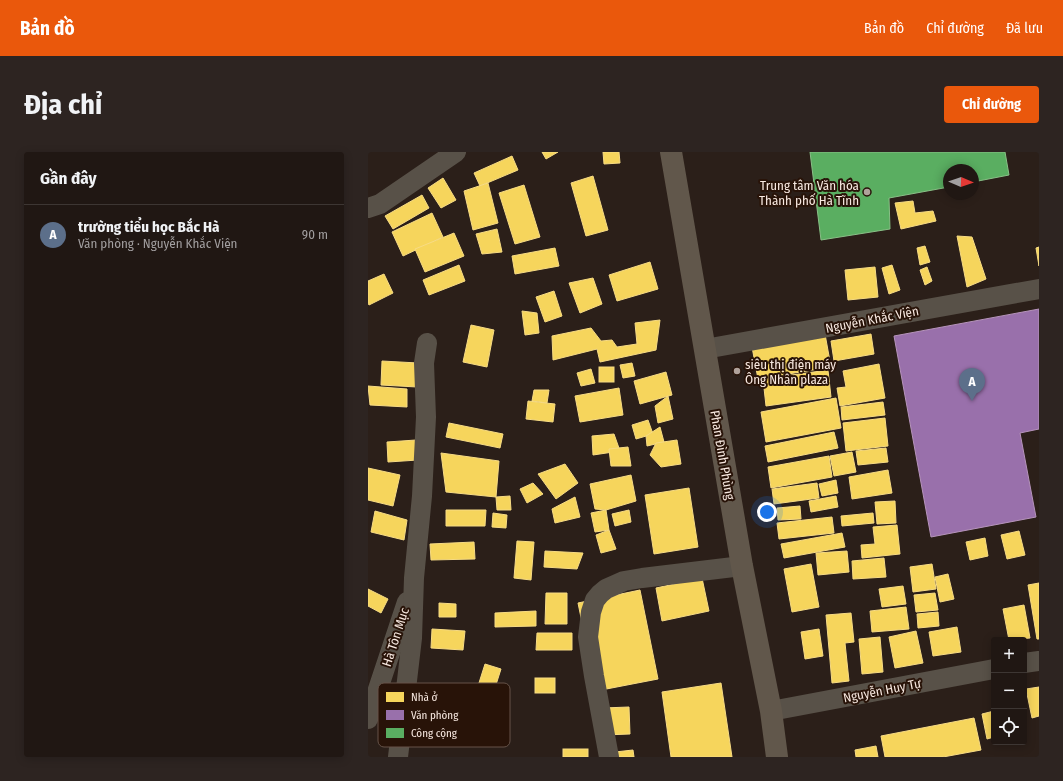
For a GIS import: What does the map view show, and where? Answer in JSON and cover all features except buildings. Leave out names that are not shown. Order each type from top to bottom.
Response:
[{"type":"main road","name":"Phan Đình Phùng","points":[[671,152],[742,566],[771,711],[777,757]]},
{"type":"street","points":[[368,208],[380,204],[456,152]]},
{"type":"street","name":"Nguyễn Khắc Viện","points":[[705,349],[1039,289]]},
{"type":"street","points":[[407,683],[412,638],[414,578],[422,496],[426,417],[424,363],[427,343]]},
{"type":"street","points":[[609,757],[588,637],[590,617],[594,600],[606,589],[624,581],[742,566]]},
{"type":"street","name":"Hà Tôn Mục","points":[[380,683],[414,578]]},
{"type":"street","points":[[1027,663],[1039,661]]},
{"type":"street","name":"Nguyễn Huy Tự","points":[[771,711],[991,670]]},
{"type":"street","name":"Hà Tôn Mục","points":[[369,716],[378,688]]},
{"type":"street","points":[[398,757],[399,747]]},
{"type":"place","name":"Trung tâm Văn hóa Thành phố Hà Tĩnh","points":[[867,192]]},
{"type":"place","name":"siêu thị điện máy Ông Nhân plaza","points":[[737,371]]},
{"type":"place","name":"trường tiểu học Bắc Hà","points":[[972,401]]}]
